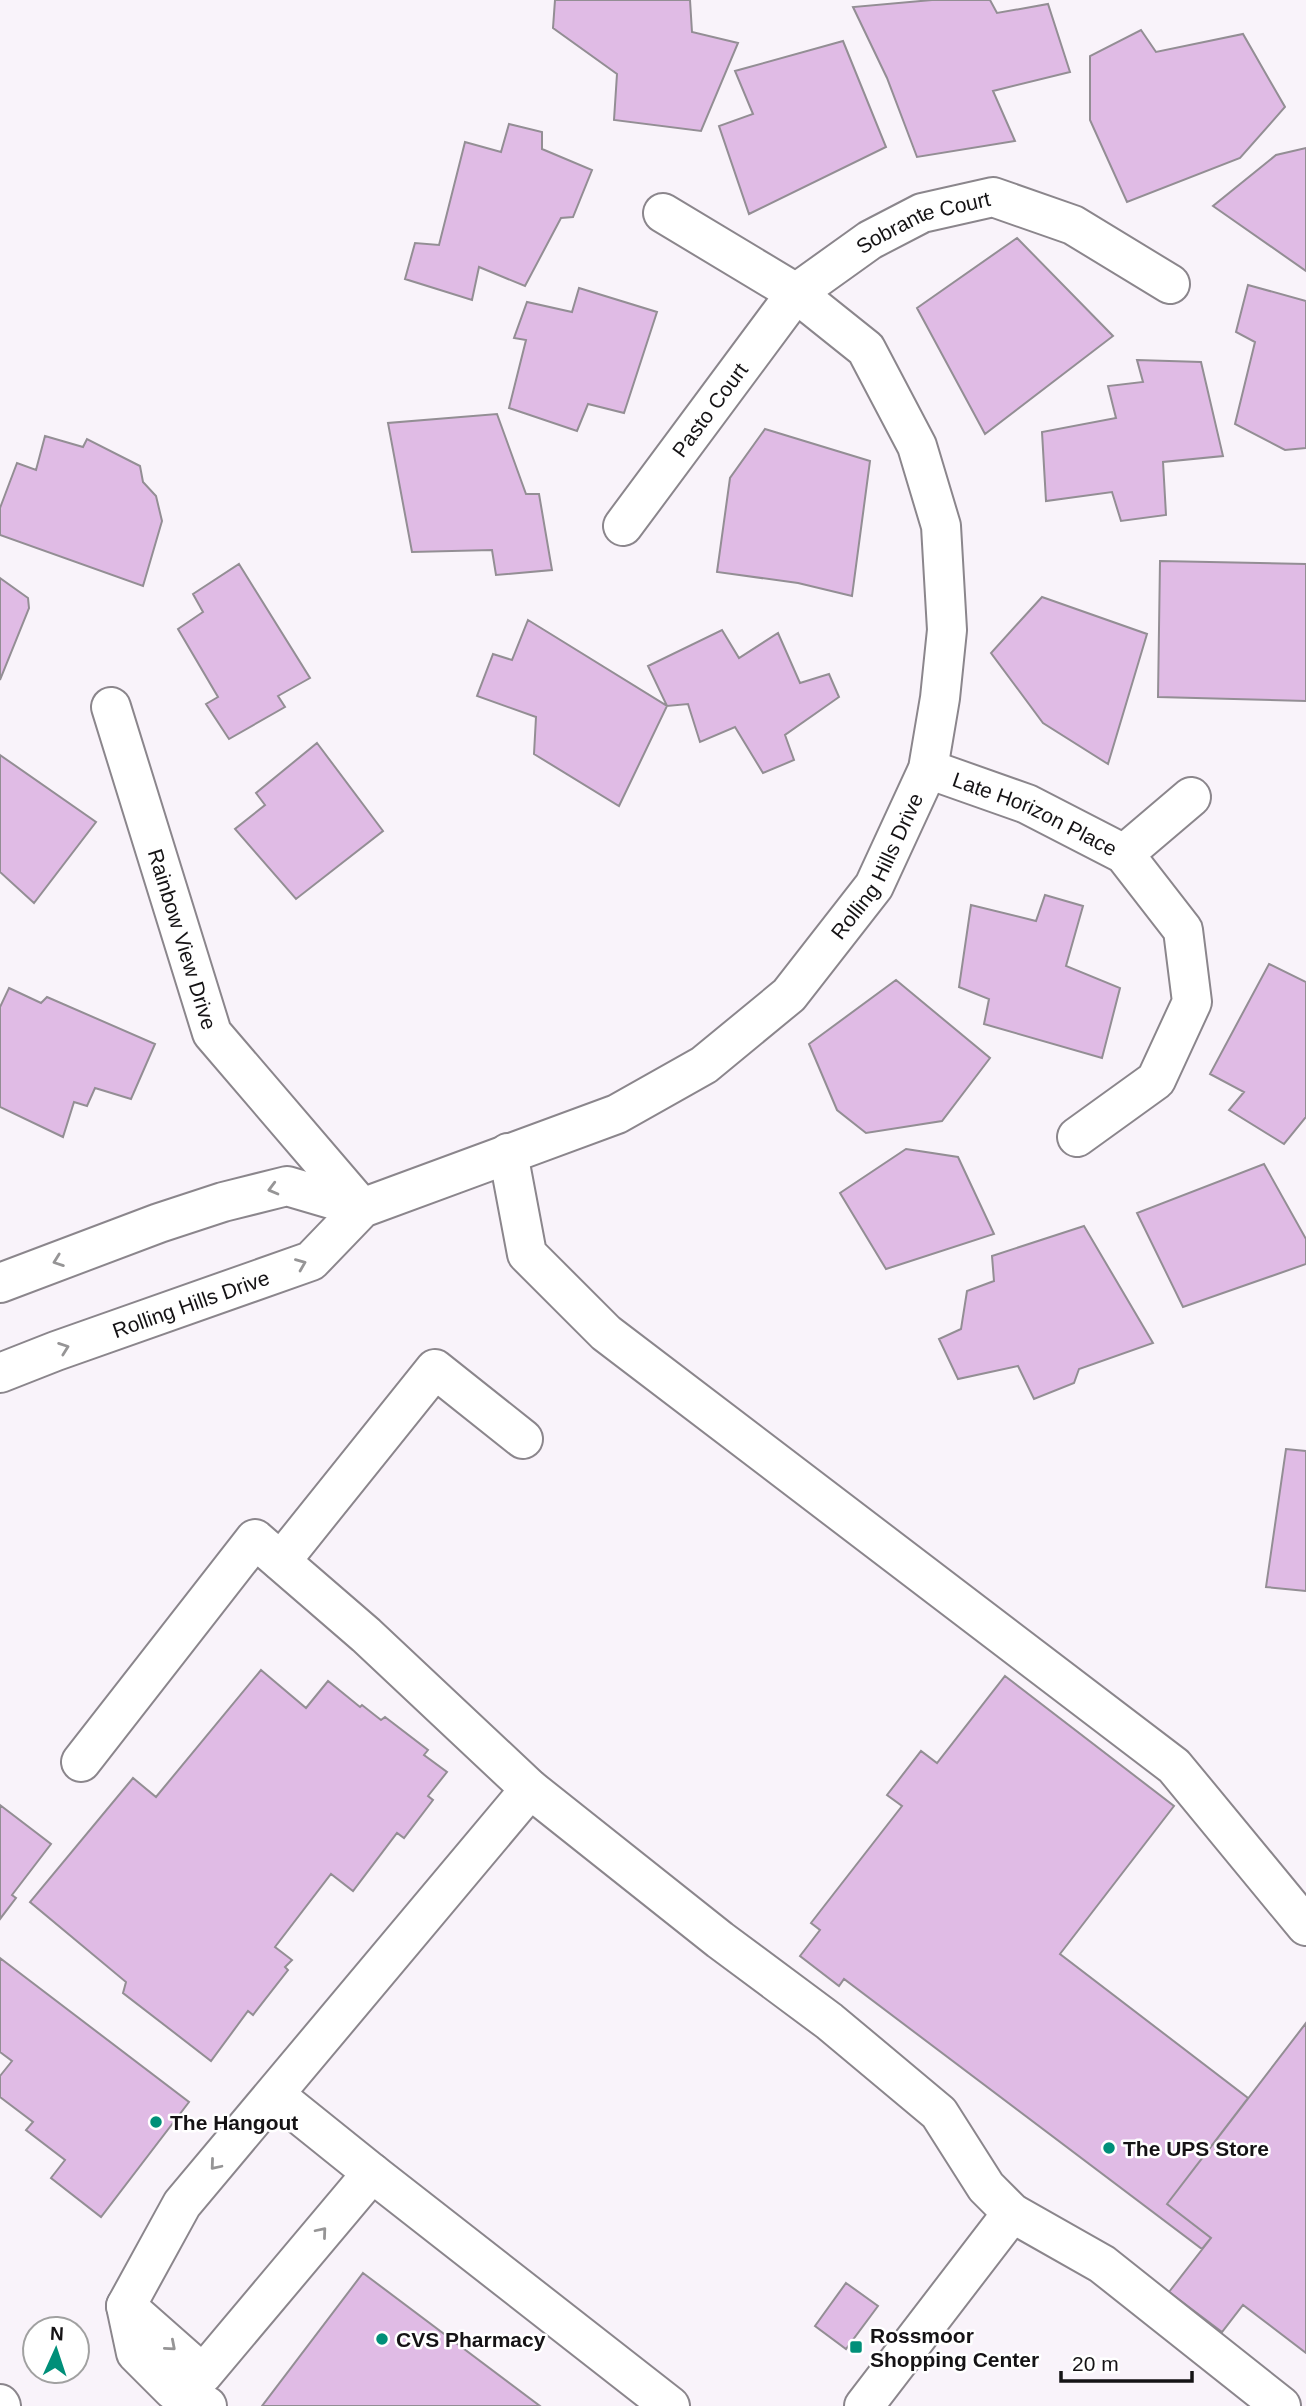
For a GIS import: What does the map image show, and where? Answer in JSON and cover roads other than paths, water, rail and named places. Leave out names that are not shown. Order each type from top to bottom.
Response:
[{"type":"street","name":"Sobrante Court","points":[[796,293],[870,240],[922,213],[993,197],[1073,225],[1170,284]]},
{"type":"street","name":"Rolling Hills Drive","points":[[0,1373],[311,1261],[362,1208],[617,1114],[639,1102],[704,1065],[789,995],[874,887],[928,769],[940,698],[947,630],[941,526],[916,446],[866,349],[796,293],[663,213]]},
{"type":"street","name":"Pasto Court","points":[[623,526],[796,293]]},
{"type":"street","name":"Rainbow View Drive","points":[[111,707],[212,1033],[362,1208]]},
{"type":"street","name":"Late Horizon Place","points":[[928,769],[1027,804],[1124,854],[1183,930],[1192,1002],[1156,1080],[1077,1137]]},
{"type":"street","points":[[1124,854],[1191,797]]},
{"type":"street","points":[[508,1153],[527,1254],[606,1333],[1174,1766],[1306,1926]]},
{"type":"street","points":[[0,1283],[159,1223],[223,1202],[286,1186],[362,1208]]},
{"type":"street","points":[[281,1561],[435,1369],[523,1439]]},
{"type":"street","points":[[81,1762],[255,1539],[366,1635],[530,1789],[720,1940],[829,2021],[939,2113],[986,2187],[1012,2213],[1102,2264],[1281,2406]]},
{"type":"street","points":[[207,2406],[173,2390],[136,2353],[126,2306],[182,2204],[530,1789]]},
{"type":"street","points":[[275,2095],[670,2406]]},
{"type":"street","points":[[126,2306],[203,2374],[372,2173]]},
{"type":"street","points":[[864,2406],[1012,2213]]},
{"type":"place","name":"The Hangout","points":[[156,2122]]},
{"type":"place","name":"The UPS Store","points":[[1109,2148]]},
{"type":"place","name":"CVS Pharmacy","points":[[382,2339]]},
{"type":"place","name":"Rossmoor Shopping Center","points":[[856,2347]]}]
